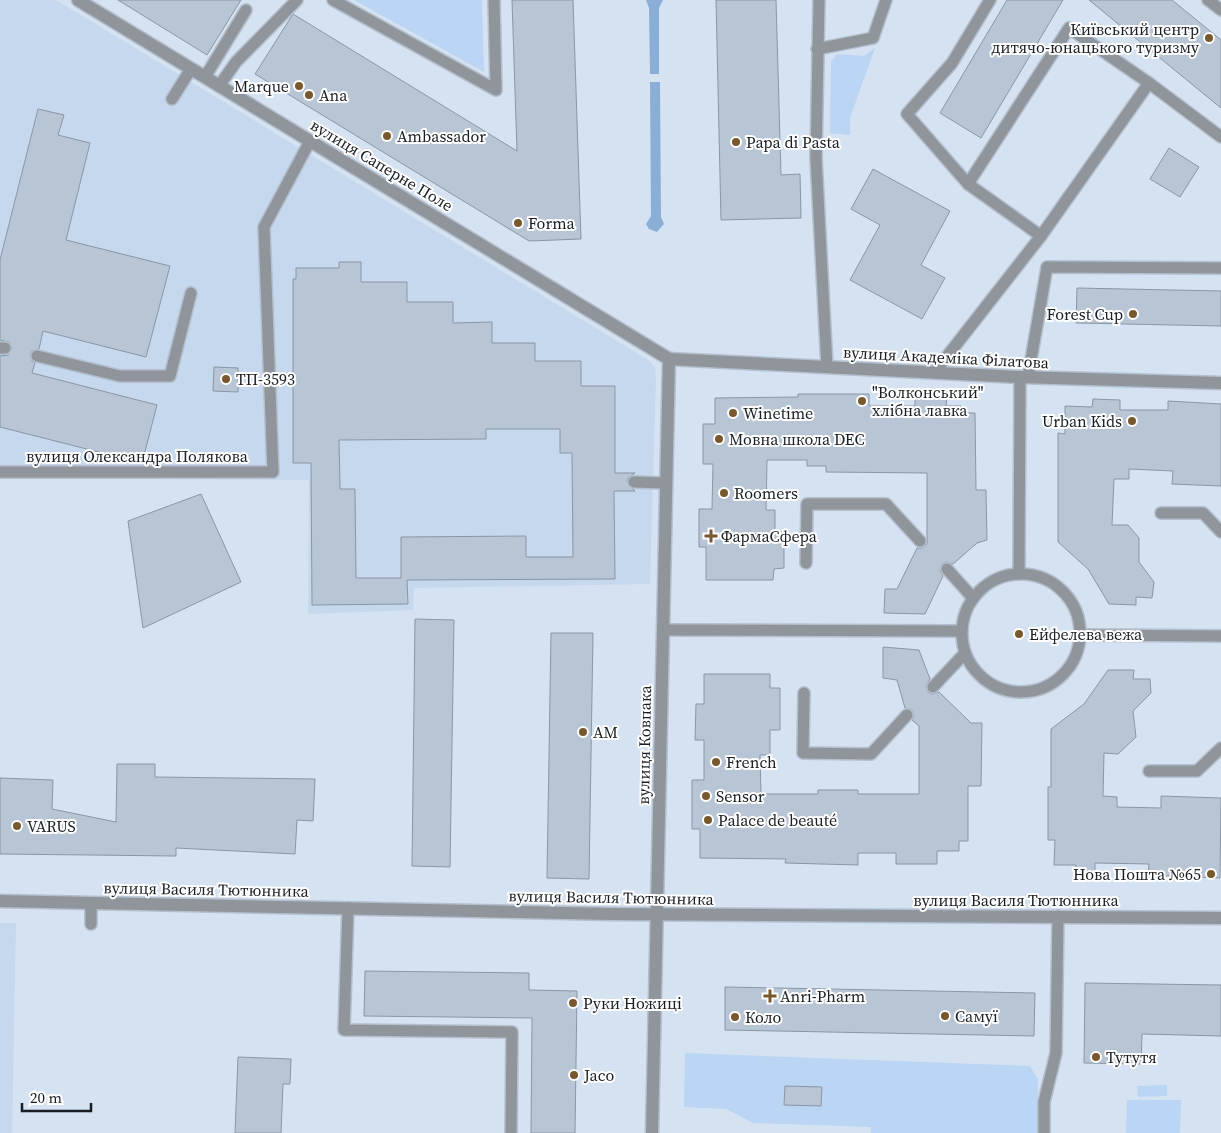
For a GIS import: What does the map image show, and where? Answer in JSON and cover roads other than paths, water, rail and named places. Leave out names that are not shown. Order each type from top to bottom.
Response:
[{"type":"street","name":"вулиця Саперне Поле","points":[[78,0],[669,359]]},
{"type":"street","name":"вулиця Академіка Філатова","points":[[669,359],[1024,377],[1221,383]]},
{"type":"street","name":"вулиця Ковпака","points":[[652,1133],[669,359]]},
{"type":"street","name":"вулиця Василя Тютюнника","points":[[0,901],[657,915],[1221,918]]},
{"type":"lane","points":[[219,86],[236,62],[297,0]]},
{"type":"lane","points":[[333,0],[496,90],[494,0]]},
{"type":"lane","points":[[818,0],[816,158],[827,367]]},
{"type":"lane","points":[[817,49],[873,38],[886,0]]},
{"type":"lane","points":[[990,0],[952,63],[907,114],[968,184],[1041,236]]},
{"type":"lane","points":[[1208,0],[1221,10]]},
{"type":"lane","points":[[205,77],[246,10]]},
{"type":"lane","points":[[968,184],[1069,28],[1149,83],[1221,137]]},
{"type":"lane","points":[[172,99],[191,69]]},
{"type":"lane","points":[[934,373],[1041,236],[1149,83]]},
{"type":"lane","name":"вулиця Олександра Полякова","points":[[0,472],[273,472],[264,227],[310,141]]},
{"type":"lane","points":[[1019,574],[1024,377],[1047,267],[1221,268]]},
{"type":"lane","points":[[37,356],[120,376],[170,376],[191,293]]},
{"type":"lane","points":[[634,482],[666,483]]},
{"type":"lane","points":[[806,563],[807,504],[886,504],[920,541]]},
{"type":"lane","points":[[1161,513],[1203,513],[1221,532]]},
{"type":"lane","points":[[947,569],[973,598]]},
{"type":"lane","points":[[1019,574],[1035,575],[1050,581],[1063,591],[1076,611],[1081,635],[1078,651],[1062,677],[1049,686],[1019,693],[1003,690],[989,684],[977,674],[966,653],[962,631],[964,616],[973,598],[991,582],[1004,576],[1019,574]]},
{"type":"lane","points":[[663,630],[962,631]]},
{"type":"lane","points":[[1081,635],[1221,636]]},
{"type":"lane","points":[[933,687],[966,653]]},
{"type":"lane","points":[[804,693],[803,754],[871,754],[907,715]]},
{"type":"lane","points":[[1149,771],[1197,771],[1221,748]]},
{"type":"lane","points":[[91,903],[91,924]]},
{"type":"lane","points":[[348,908],[344,1030],[512,1032],[511,1133]]},
{"type":"lane","points":[[1044,1133],[1044,1102],[1056,1054],[1058,916]]},
{"type":"place","name":"Київський центр дитячо-юнацького туризму","points":[[1209,38]]},
{"type":"place","name":"Marque","points":[[299,86]]},
{"type":"place","name":"Ana","points":[[309,95]]},
{"type":"place","name":"Ambassador","points":[[387,136]]},
{"type":"place","name":"Papa di Pasta","points":[[736,142]]},
{"type":"place","name":"Forma","points":[[518,223]]},
{"type":"place","name":"Forest Cup","points":[[1133,314]]},
{"type":"place","name":"ТП-3593","points":[[226,379]]},
{"type":"place","name":"\"Волконський\" хлібна лавка","points":[[862,401]]},
{"type":"place","name":"Winetime","points":[[733,413]]},
{"type":"place","name":"Urban Kids","points":[[1132,421]]},
{"type":"place","name":"Мовна школа DEC","points":[[719,439]]},
{"type":"place","name":"Roomers","points":[[724,493]]},
{"type":"place","name":"ФармаСфера","points":[[711,536]]},
{"type":"place","name":"Ейфелева вежа","points":[[1019,634]]},
{"type":"place","name":"AM","points":[[583,732]]},
{"type":"place","name":"French","points":[[716,762]]},
{"type":"place","name":"Sensor","points":[[706,796]]},
{"type":"place","name":"Palace de beauté","points":[[708,820]]},
{"type":"place","name":"VARUS","points":[[17,826]]},
{"type":"place","name":"Нова Пошта №65","points":[[1211,874]]},
{"type":"place","name":"Anri-Pharm","points":[[770,996]]},
{"type":"place","name":"Руки Ножиці","points":[[573,1003]]},
{"type":"place","name":"Самуї","points":[[945,1016]]},
{"type":"place","name":"Коло","points":[[735,1017]]},
{"type":"place","name":"Тутутя","points":[[1096,1057]]},
{"type":"place","name":"Jaco","points":[[574,1075]]}]
